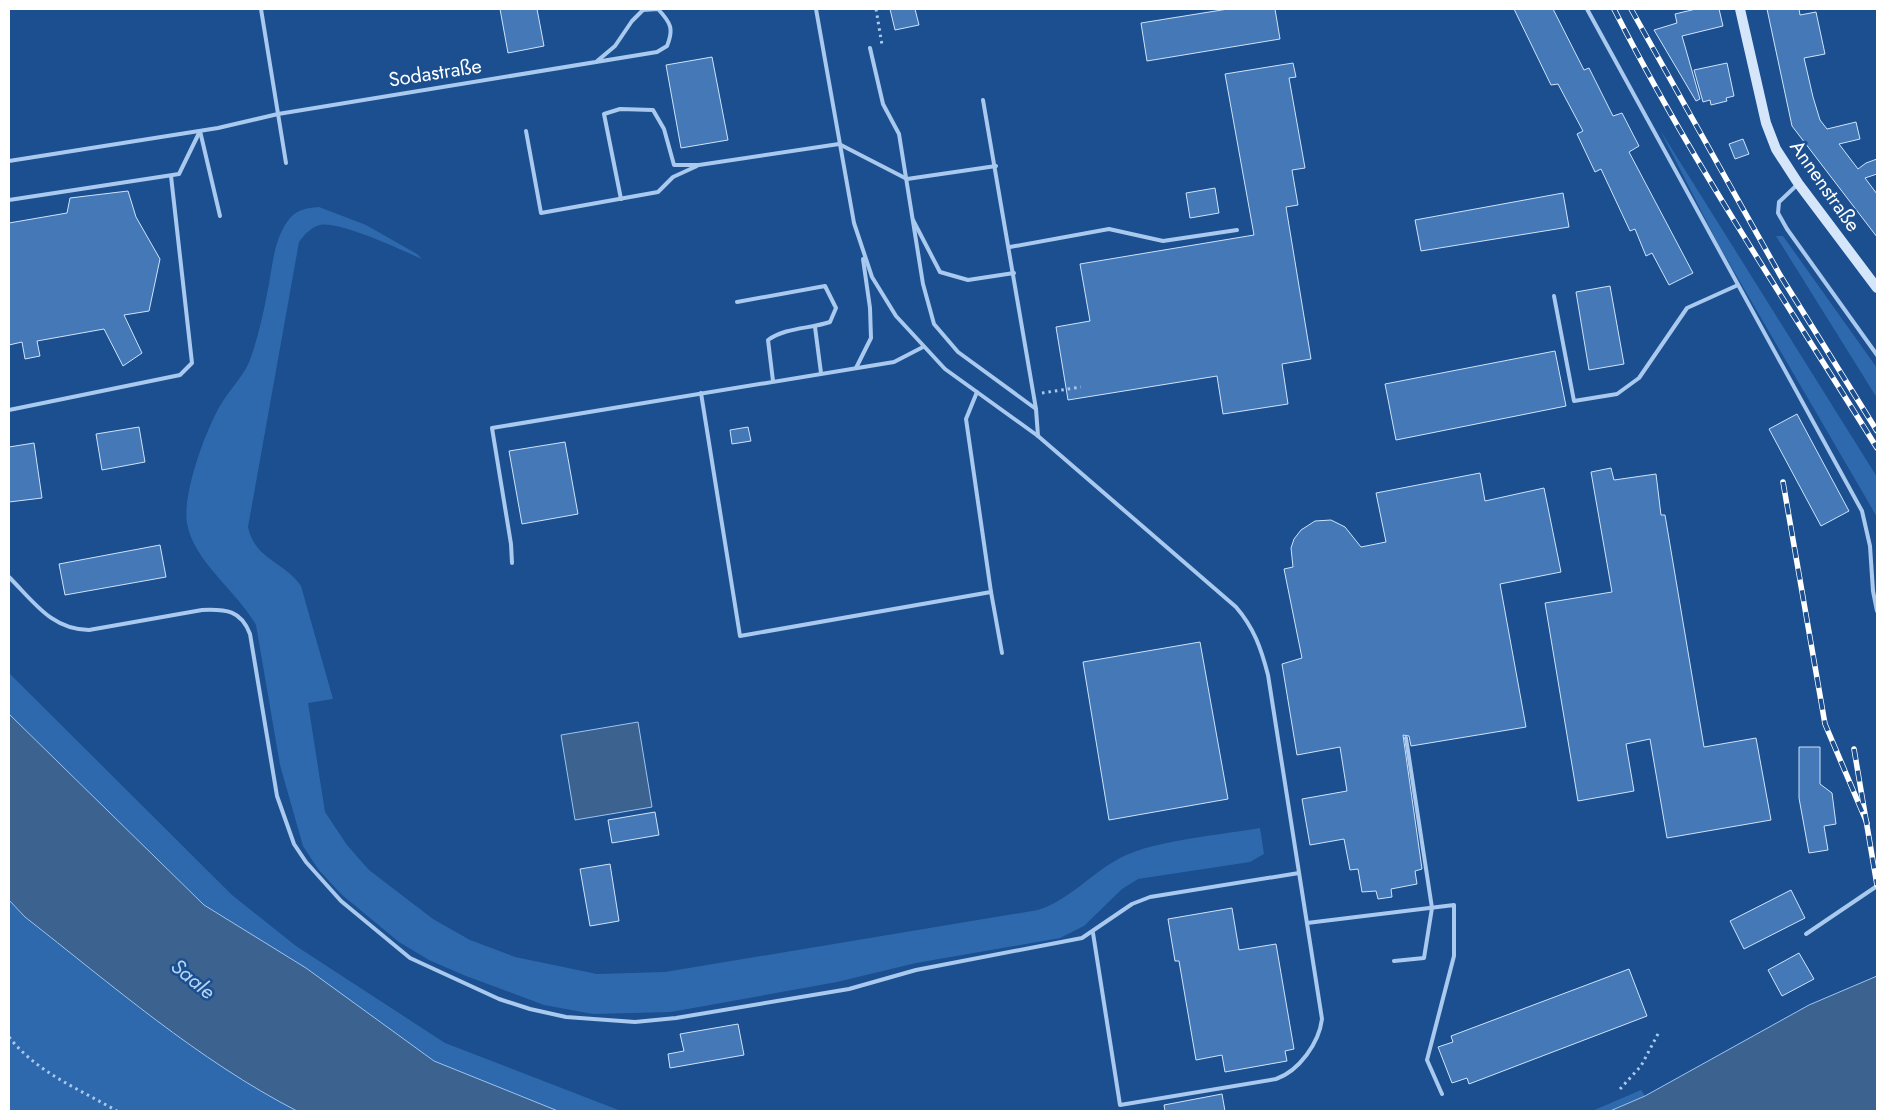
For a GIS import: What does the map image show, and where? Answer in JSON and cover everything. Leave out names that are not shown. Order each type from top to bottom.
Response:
[{"type":"main road","name":"Annenstraße","points":[[1740,9],[1771,137],[1785,166],[1877,288]]},
{"type":"lane","points":[[261,9],[286,163]]},
{"type":"lane","points":[[816,9],[854,223],[872,278],[896,316],[945,369],[1038,436],[1236,607],[1250,623],[1260,644],[1268,675],[1322,1018],[1316,1036],[1295,1068],[1288,1075],[1276,1079],[1120,1106],[1092,933]]},
{"type":"lane","points":[[1587,9],[1862,511],[1870,546],[1873,591],[1877,611]]},
{"type":"lane","name":"Sodastraße","points":[[9,161],[200,131],[278,114],[596,62],[657,52],[668,46],[672,33],[668,20],[658,10],[643,10],[632,21],[615,46],[596,62]]},
{"type":"lane","points":[[870,48],[883,104],[899,134],[922,284],[934,324],[958,352],[1036,409]]},
{"type":"lane","points":[[983,100],[1010,247],[1034,394],[1038,436]]},
{"type":"lane","points":[[621,199],[604,114],[620,110],[653,110],[664,129],[674,165],[699,165],[839,144],[907,179],[996,166]]},
{"type":"lane","points":[[9,200],[179,174],[200,131]]},
{"type":"lane","points":[[200,131],[220,216]]},
{"type":"lane","points":[[526,131],[541,213],[658,192],[673,177],[699,165]]},
{"type":"lane","points":[[9,410],[180,375],[192,364],[171,176]]},
{"type":"lane","points":[[1798,183],[1779,202],[1778,213],[1787,229],[1877,355]]},
{"type":"lane","points":[[911,216],[940,272],[968,280],[1014,273]]},
{"type":"lane","points":[[1010,247],[1109,229],[1163,241],[1237,230]]},
{"type":"lane","points":[[856,368],[871,338],[870,308],[862,252]]},
{"type":"lane","points":[[1554,296],[1574,401],[1617,394],[1639,378],[1687,308],[1738,285]]},
{"type":"lane","points":[[738,302],[825,286],[836,308],[830,322],[815,327],[778,333],[768,340],[772,381]]},
{"type":"lane","points":[[815,327],[821,373]]},
{"type":"lane","points":[[512,563],[512,544],[492,428],[894,362],[923,347]]},
{"type":"lane","points":[[977,392],[966,419],[1002,652]]},
{"type":"lane","points":[[701,393],[740,636],[992,592]]},
{"type":"lane","points":[[9,577],[60,625],[74,630],[107,627],[125,622],[220,610],[234,613],[245,622],[250,634],[277,796],[294,844],[306,862],[340,901],[410,958],[499,999],[530,1009],[566,1017],[635,1022],[676,1018],[849,989],[916,970],[1082,938],[1132,904],[1150,897],[1299,873]]},
{"type":"lane","points":[[1394,961],[1424,958],[1432,908],[1406,738]]},
{"type":"lane","points":[[1806,934],[1877,886]]},
{"type":"lane","points":[[1306,923],[1454,905],[1454,956],[1427,1060],[1442,1094]]},
{"type":"path","points":[[876,9],[882,45]]},
{"type":"path","points":[[1034,394],[1081,387]]},
{"type":"path","points":[[1620,1089],[1641,1066],[1659,1032]]},
{"type":"path","points":[[9,1037],[23,1054],[44,1070],[117,1111]]},
{"type":"shaded area","points":[[1660,130],[1877,477],[1877,517],[1718,244]]},
{"type":"shaded area","points":[[319,207],[366,225],[417,254],[422,259],[371,237],[329,225],[320,225],[314,228],[305,234],[299,242],[248,527],[257,547],[263,554],[287,571],[301,586],[333,699],[308,703],[325,812],[347,845],[369,870],[433,919],[470,940],[515,957],[597,974],[665,972],[1038,910],[1060,900],[1122,857],[1152,846],[1170,842],[1260,828],[1264,854],[1250,862],[1138,879],[1122,889],[1084,926],[1060,938],[916,963],[837,982],[671,1012],[593,1014],[544,1005],[429,960],[399,942],[341,894],[318,869],[303,846],[280,765],[256,625],[248,612],[206,563],[191,537],[187,523],[188,495],[203,443],[217,412],[246,369],[254,349],[274,257],[282,230],[297,212]]},
{"type":"shaded area","points":[[1776,236],[1783,236],[1877,368],[1877,398]]},
{"type":"shaded area","points":[[9,673],[232,895],[296,946],[445,1043],[621,1111],[558,1111],[434,1061],[306,968],[204,905],[9,714]]},
{"type":"shaded area","points":[[9,900],[25,917],[123,995],[190,1045],[260,1091],[297,1111],[9,1111]]},
{"type":"shaded area","points":[[1641,1090],[1645,1096],[1610,1111],[1592,1111]]},
{"type":"water","name":"Saale","points":[[9,714],[204,905],[306,968],[434,1061],[558,1111],[297,1111],[260,1091],[190,1045],[123,995],[25,917],[9,900]]},
{"type":"water","points":[[638,722],[652,807],[575,820],[561,735]]},
{"type":"water","points":[[1877,976],[1877,1111],[1610,1111],[1645,1096],[1809,1005]]},
{"type":"building","points":[[500,9],[537,9],[544,46],[508,53]]},
{"type":"building","points":[[890,9],[915,9],[919,25],[895,30]]},
{"type":"building","points":[[1228,9],[1275,9],[1280,39],[1147,61],[1141,23]]},
{"type":"building","points":[[1514,9],[1553,9],[1584,70],[1589,68],[1613,116],[1622,113],[1639,146],[1629,152],[1693,273],[1669,285],[1652,253],[1646,256],[1635,229],[1630,231],[1601,169],[1595,172],[1577,134],[1583,131],[1558,84],[1551,85]]},
{"type":"building","points":[[1696,9],[1719,9],[1723,26],[1682,36],[1700,99],[1696,101],[1654,30],[1677,23],[1675,14]]},
{"type":"building","points":[[1767,9],[1799,9],[1800,15],[1816,12],[1825,54],[1804,58],[1813,97],[1820,120],[1827,129],[1856,122],[1860,139],[1839,144],[1858,169],[1866,163],[1877,159],[1877,174],[1865,178],[1877,194],[1877,237],[1792,126]]},
{"type":"building","points":[[712,57],[728,140],[681,148],[666,65]]},
{"type":"building","points":[[1293,63],[1296,77],[1289,78],[1305,168],[1292,170],[1298,205],[1286,207],[1311,359],[1282,364],[1288,404],[1223,414],[1217,376],[1068,400],[1056,327],[1090,321],[1080,264],[1254,235],[1225,74]]},
{"type":"building","points":[[1727,63],[1734,96],[1726,98],[1727,101],[1711,105],[1710,100],[1703,102],[1694,70]]},
{"type":"building","points":[[1743,139],[1749,154],[1735,159],[1729,144]]},
{"type":"building","points":[[1215,188],[1219,213],[1190,218],[1186,193]]},
{"type":"building","points":[[128,191],[136,217],[160,259],[149,311],[124,315],[142,353],[123,366],[104,329],[37,341],[40,356],[25,359],[22,342],[9,345],[9,223],[67,213],[70,198]]},
{"type":"building","points":[[1563,193],[1569,227],[1421,251],[1415,220]]},
{"type":"building","points":[[1610,286],[1624,364],[1589,370],[1576,292]]},
{"type":"building","points":[[1555,351],[1566,406],[1396,440],[1385,384]]},
{"type":"building","points":[[1797,414],[1849,511],[1821,526],[1769,429]]},
{"type":"building","points":[[139,427],[145,462],[102,470],[96,434]]},
{"type":"building","points":[[748,427],[751,441],[732,444],[730,430]]},
{"type":"building","points":[[565,442],[578,514],[522,524],[509,451]]},
{"type":"building","points":[[34,443],[42,498],[9,502],[9,447]]},
{"type":"building","points":[[1611,468],[1614,480],[1656,474],[1661,515],[1665,515],[1704,747],[1756,738],[1771,820],[1667,838],[1650,739],[1626,744],[1634,791],[1578,801],[1545,603],[1612,592],[1591,472]]},
{"type":"building","points":[[1480,473],[1485,501],[1544,488],[1561,572],[1500,584],[1526,727],[1411,746],[1409,736],[1403,735],[1422,869],[1415,871],[1417,884],[1391,889],[1392,897],[1378,899],[1376,891],[1362,892],[1358,869],[1350,870],[1344,839],[1310,845],[1302,799],[1347,791],[1340,747],[1297,755],[1282,664],[1302,658],[1284,569],[1293,567],[1291,548],[1294,539],[1301,530],[1315,521],[1331,520],[1345,527],[1361,547],[1386,542],[1376,493]]},
{"type":"building","points":[[160,545],[166,577],[65,595],[59,564]]},
{"type":"building","points":[[1200,642],[1228,799],[1109,820],[1083,662]]},
{"type":"building","points":[[1799,747],[1820,747],[1820,784],[1832,793],[1836,824],[1824,826],[1828,850],[1809,853],[1799,798]]},
{"type":"building","points":[[655,812],[659,835],[612,843],[608,820]]},
{"type":"building","points":[[610,864],[619,921],[590,926],[580,869]]},
{"type":"building","points":[[1791,890],[1805,918],[1744,949],[1730,921]]},
{"type":"building","points":[[1232,908],[1239,950],[1276,944],[1294,1049],[1285,1051],[1287,1061],[1225,1072],[1222,1055],[1196,1060],[1179,961],[1175,961],[1168,919]]},
{"type":"building","points":[[1799,953],[1814,979],[1782,996],[1768,970]]},
{"type":"building","points":[[1629,969],[1647,1016],[1469,1084],[1467,1078],[1452,1083],[1438,1047],[1453,1042],[1451,1036]]},
{"type":"building","points":[[738,1024],[744,1055],[670,1068],[668,1054],[684,1051],[680,1034]]},
{"type":"building","points":[[1222,1094],[1225,1111],[1165,1111],[1164,1105]]},
{"type":"railway","points":[[1614,9],[1644,66],[1707,176],[1877,448]]},
{"type":"railway","points":[[1631,9],[1780,275],[1877,431]]},
{"type":"railway","points":[[1783,482],[1825,724],[1867,823]]},
{"type":"railway","points":[[1854,749],[1877,885]]}]
